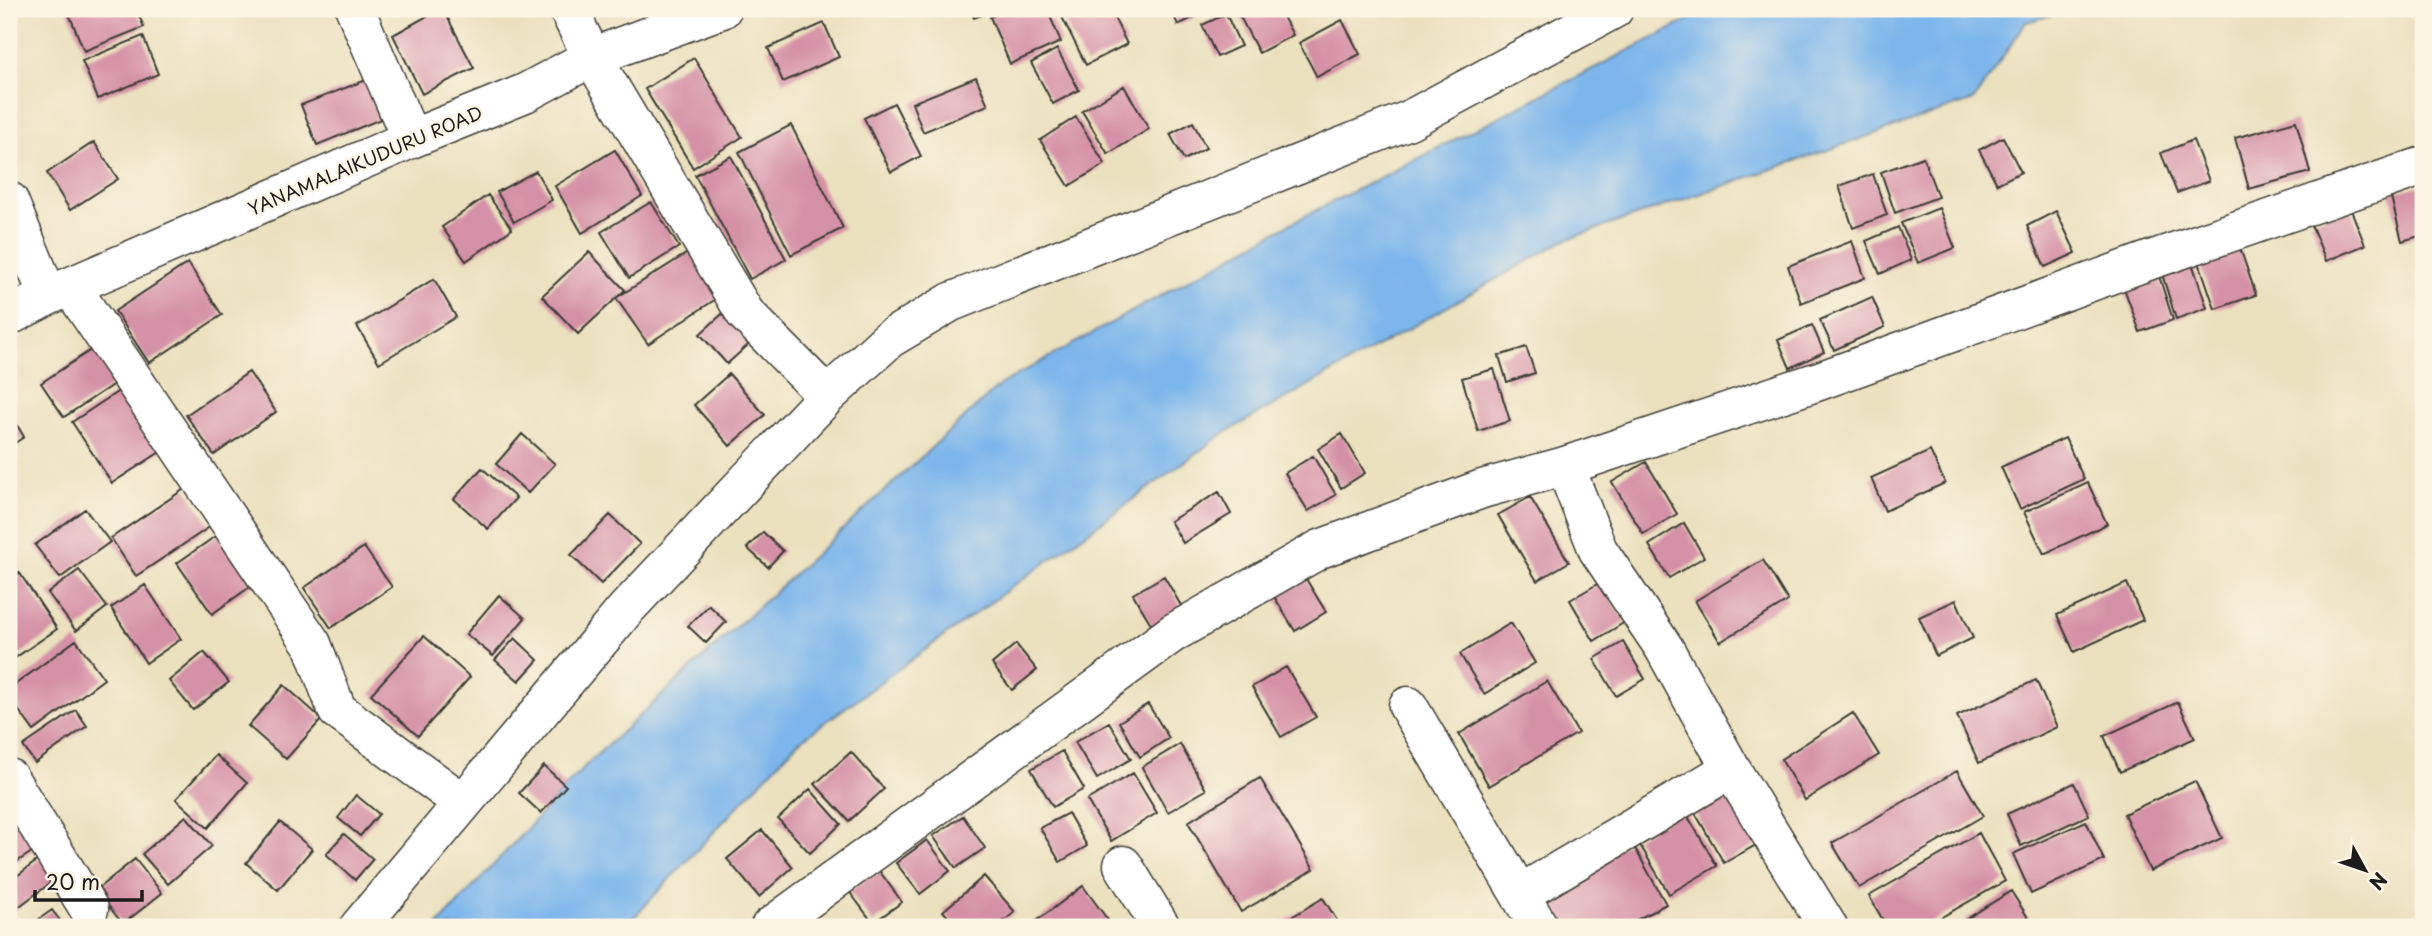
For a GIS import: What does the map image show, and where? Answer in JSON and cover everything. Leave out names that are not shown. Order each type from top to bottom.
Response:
[{"type":"street","points":[[355,9],[411,139]]},
{"type":"street","points":[[568,9],[592,57],[745,313],[827,396]]},
{"type":"street","name":"YANAMALAIKUDURU ROAD","points":[[9,316],[60,291],[411,139],[525,93],[592,57],[722,9]]},
{"type":"street","points":[[359,927],[627,608],[827,396],[889,338],[951,302],[1409,120],[1614,9]]},
{"type":"street","points":[[770,927],[1173,633],[1320,549],[1482,489],[1565,466],[1819,381],[2148,261],[2423,166]]},
{"type":"street","points":[[9,201],[60,291],[312,644],[337,710],[463,803]]},
{"type":"street","points":[[1565,466],[1598,550],[1664,648],[1731,769],[1828,927]]},
{"type":"street","points":[[1408,706],[1539,927]]},
{"type":"street","points":[[1520,894],[1731,769]]},
{"type":"street","points":[[9,778],[89,909]]},
{"type":"street","points":[[1123,865],[1161,927]]},
{"type":"water","points":[[1710,9],[2073,9],[2026,22],[1974,100],[1565,240],[1223,434],[798,742],[625,927],[436,927],[587,764],[1001,384],[1297,220]]},
{"type":"building","points":[[67,9],[136,9],[144,27],[84,51]]},
{"type":"building","points":[[443,9],[474,68],[422,94],[393,35]]},
{"type":"building","points":[[971,9],[996,9],[974,18]]},
{"type":"building","points":[[1010,9],[1047,9],[1061,42],[1010,64],[990,17]]},
{"type":"building","points":[[1069,9],[1110,9],[1127,44],[1086,65],[1060,13]]},
{"type":"building","points":[[1171,9],[1212,9],[1178,25]]},
{"type":"building","points":[[1236,9],[1279,9],[1293,35],[1259,53]]},
{"type":"building","points":[[1226,14],[1241,46],[1217,57],[1202,25]]},
{"type":"building","points":[[1342,20],[1360,54],[1317,77],[1299,43]]},
{"type":"building","points":[[824,23],[839,57],[783,82],[768,48]]},
{"type":"building","points":[[143,36],[158,74],[98,99],[82,61]]},
{"type":"building","points":[[1057,49],[1079,90],[1053,104],[1031,63]]},
{"type":"building","points":[[694,58],[742,137],[693,168],[645,89]]},
{"type":"building","points":[[976,77],[988,105],[923,132],[912,103]]},
{"type":"building","points":[[366,80],[381,119],[317,145],[301,105]]},
{"type":"building","points":[[1124,86],[1149,129],[1108,154],[1082,111]]},
{"type":"building","points":[[894,103],[921,156],[891,172],[864,118]]},
{"type":"building","points":[[1076,117],[1105,164],[1069,186],[1040,140]]},
{"type":"building","points":[[2296,121],[2310,172],[2249,189],[2235,138]]},
{"type":"building","points":[[1193,122],[1206,148],[1184,160],[1170,134]]},
{"type":"building","points":[[791,125],[843,228],[791,255],[739,152]]},
{"type":"building","points":[[2003,137],[2021,172],[1997,184],[1979,150]]},
{"type":"building","points":[[2193,140],[2209,181],[2177,193],[2161,153]]},
{"type":"building","points":[[94,142],[118,179],[70,210],[47,173]]},
{"type":"building","points":[[615,150],[642,196],[582,233],[555,186]]},
{"type":"building","points":[[731,156],[786,259],[750,279],[695,175]]},
{"type":"building","points":[[1923,157],[1938,197],[1895,213],[1881,172]]},
{"type":"building","points":[[536,171],[552,200],[514,222],[497,192]]},
{"type":"building","points":[[1873,174],[1887,215],[1853,228],[1839,186]]},
{"type":"building","points":[[2423,185],[2423,235],[2402,241],[2390,193]]},
{"type":"building","points":[[488,195],[512,229],[466,261],[442,227]]},
{"type":"building","points":[[651,202],[679,247],[629,278],[601,232]]},
{"type":"building","points":[[2349,205],[2365,245],[2326,261],[2310,222]]},
{"type":"building","points":[[1939,208],[1955,248],[1918,263],[1901,223]]},
{"type":"building","points":[[2056,211],[2076,253],[2045,267],[2027,226]]},
{"type":"building","points":[[1898,227],[1911,260],[1880,274],[1866,241]]},
{"type":"building","points":[[1852,241],[1865,278],[1801,303],[1788,266]]},
{"type":"building","points":[[2240,248],[2256,295],[2215,309],[2199,262]]},
{"type":"building","points":[[694,249],[722,295],[648,344],[616,298]]},
{"type":"building","points":[[589,252],[625,290],[578,334],[542,296]]},
{"type":"building","points":[[188,263],[222,315],[149,363],[115,311]]},
{"type":"building","points":[[2192,263],[2207,308],[2176,319],[2162,274]]},
{"type":"building","points":[[2159,276],[2173,320],[2140,332],[2124,288]]},
{"type":"building","points":[[434,279],[456,317],[379,363],[357,326]]},
{"type":"building","points":[[1872,297],[1885,327],[1834,350],[1820,320]]},
{"type":"building","points":[[731,306],[758,336],[727,364],[700,334]]},
{"type":"building","points":[[1812,325],[1824,352],[1790,368],[1778,340]]},
{"type":"building","points":[[100,344],[123,378],[64,417],[41,383]]},
{"type":"building","points":[[1526,347],[1535,373],[1507,382],[1499,356]]},
{"type":"building","points":[[1494,369],[1510,421],[1478,431],[1462,378]]},
{"type":"building","points":[[249,372],[276,412],[214,455],[186,415]]},
{"type":"building","points":[[729,374],[765,415],[730,446],[694,405]]},
{"type":"building","points":[[134,381],[174,443],[112,483],[72,422]]},
{"type":"building","points":[[9,411],[24,437],[9,447]]},
{"type":"building","points":[[522,434],[555,464],[528,493],[496,464]]},
{"type":"building","points":[[1342,434],[1365,473],[1341,488],[1318,449]]},
{"type":"building","points":[[2065,438],[2084,479],[2020,509],[2001,467]]},
{"type":"building","points":[[1930,451],[1945,483],[1885,511],[1871,478]]},
{"type":"building","points":[[1313,456],[1336,495],[1308,511],[1285,473]]},
{"type":"building","points":[[1646,462],[1677,514],[1643,534],[1612,482]]},
{"type":"building","points":[[482,468],[516,498],[488,529],[454,499]]},
{"type":"building","points":[[2088,483],[2107,524],[2044,554],[2024,512]]},
{"type":"building","points":[[186,488],[211,526],[136,576],[111,538]]},
{"type":"building","points":[[1219,492],[1231,514],[1183,543],[1170,521]]},
{"type":"building","points":[[1530,497],[1569,562],[1537,581],[1498,515]]},
{"type":"building","points":[[85,509],[110,542],[60,578],[35,545]]},
{"type":"building","points":[[610,515],[640,544],[601,584],[571,555]]},
{"type":"building","points":[[1684,523],[1704,557],[1669,578],[1649,545]]},
{"type":"building","points":[[223,531],[258,581],[212,614],[177,563]]},
{"type":"building","points":[[763,532],[783,551],[768,567],[747,548]]},
{"type":"building","points":[[364,547],[392,587],[331,628],[304,588]]},
{"type":"building","points":[[1763,560],[1788,601],[1720,642],[1695,601]]},
{"type":"building","points":[[1300,569],[1326,612],[1295,631],[1269,588]]},
{"type":"building","points":[[79,570],[107,607],[76,631],[48,593]]},
{"type":"building","points":[[19,572],[57,629],[9,662],[9,579]]},
{"type":"building","points":[[1164,576],[1184,611],[1154,629],[1133,594]]},
{"type":"building","points":[[1601,582],[1625,622],[1594,641],[1570,600]]},
{"type":"building","points":[[2127,583],[2143,620],[2074,652],[2057,615]]},
{"type":"building","points":[[145,585],[181,639],[146,663],[111,608]]},
{"type":"building","points":[[499,595],[525,618],[493,656],[466,634]]},
{"type":"building","points":[[1956,600],[1973,638],[1936,656],[1919,617]]},
{"type":"building","points":[[709,605],[726,622],[706,643],[688,626]]},
{"type":"building","points":[[1511,623],[1535,663],[1484,694],[1460,654]]},
{"type":"building","points":[[424,636],[470,677],[418,736],[371,694]]},
{"type":"building","points":[[515,638],[538,660],[519,681],[495,660]]},
{"type":"building","points":[[76,640],[104,679],[34,731],[9,697],[9,689]]},
{"type":"building","points":[[1623,642],[1645,679],[1616,696],[1594,659]]},
{"type":"building","points":[[1016,644],[1037,670],[1012,690],[992,664]]},
{"type":"building","points":[[204,652],[229,682],[193,710],[169,681]]},
{"type":"building","points":[[1286,667],[1316,717],[1281,737],[1252,687]]},
{"type":"building","points":[[2036,680],[2057,727],[1979,763],[1957,716]]},
{"type":"building","points":[[1547,681],[1578,733],[1489,786],[1459,734]]},
{"type":"building","points":[[284,685],[322,719],[286,759],[248,726]]},
{"type":"building","points":[[2178,702],[2195,738],[2120,772],[2104,736]]},
{"type":"building","points":[[1148,704],[1169,738],[1140,757],[1119,722]]},
{"type":"building","points":[[76,710],[87,726],[35,763],[23,746]]},
{"type":"building","points":[[1853,713],[1879,755],[1805,800],[1781,759]]},
{"type":"building","points":[[1109,722],[1131,759],[1097,779],[1075,742]]},
{"type":"building","points":[[1180,744],[1206,790],[1168,812],[1142,767]]},
{"type":"building","points":[[1062,751],[1084,789],[1053,807],[1031,769]]},
{"type":"building","points":[[851,752],[884,789],[849,821],[815,784]]},
{"type":"building","points":[[216,755],[247,783],[208,828],[176,799]]},
{"type":"building","points":[[544,766],[566,786],[541,813],[519,793]]},
{"type":"building","points":[[1957,771],[1983,816],[1859,888],[1832,843]]},
{"type":"building","points":[[1133,773],[1157,813],[1111,841],[1087,800]]},
{"type":"building","points":[[1260,778],[1314,869],[1241,912],[1188,822]]},
{"type":"building","points":[[1737,779],[1770,837],[1724,863],[1691,806]]},
{"type":"building","points":[[2195,781],[2222,838],[2150,871],[2124,814]]},
{"type":"building","points":[[2074,783],[2089,815],[2021,846],[2007,814]]},
{"type":"building","points":[[810,789],[841,824],[810,853],[778,819]]},
{"type":"building","points":[[356,795],[379,814],[360,836],[338,818]]},
{"type":"building","points":[[1684,810],[1717,866],[1669,894],[1636,838]]},
{"type":"building","points":[[1068,813],[1087,846],[1060,862],[1040,828]]},
{"type":"building","points":[[186,816],[212,846],[168,884],[142,854]]},
{"type":"building","points":[[963,816],[985,848],[956,868],[933,836]]},
{"type":"building","points":[[22,818],[41,846],[9,867],[9,827]]},
{"type":"building","points":[[2086,821],[2104,860],[2031,894],[2013,854]]},
{"type":"building","points":[[280,822],[312,849],[278,890],[246,863]]},
{"type":"building","points":[[762,830],[793,867],[759,897],[727,859]]},
{"type":"building","points":[[1979,833],[2005,881],[1924,927],[1887,927],[1869,896]]},
{"type":"building","points":[[344,834],[373,859],[355,880],[326,854]]},
{"type":"building","points":[[927,840],[950,871],[920,894],[896,863]]},
{"type":"building","points":[[1631,841],[1666,904],[1624,927],[1560,927],[1540,892]]},
{"type":"building","points":[[42,857],[57,878],[9,914],[9,882]]},
{"type":"building","points":[[135,859],[162,893],[123,924],[96,890]]},
{"type":"building","points":[[878,869],[902,902],[873,923],[849,891]]},
{"type":"building","points":[[984,876],[1015,912],[997,927],[957,927],[943,911]]},
{"type":"building","points":[[1083,886],[1113,927],[1037,927],[1034,923]]},
{"type":"building","points":[[2011,891],[2034,927],[1969,927],[1965,920]]},
{"type":"building","points":[[1323,898],[1341,927],[1275,927]]},
{"type":"building","points":[[52,910],[65,927],[28,927]]}]
